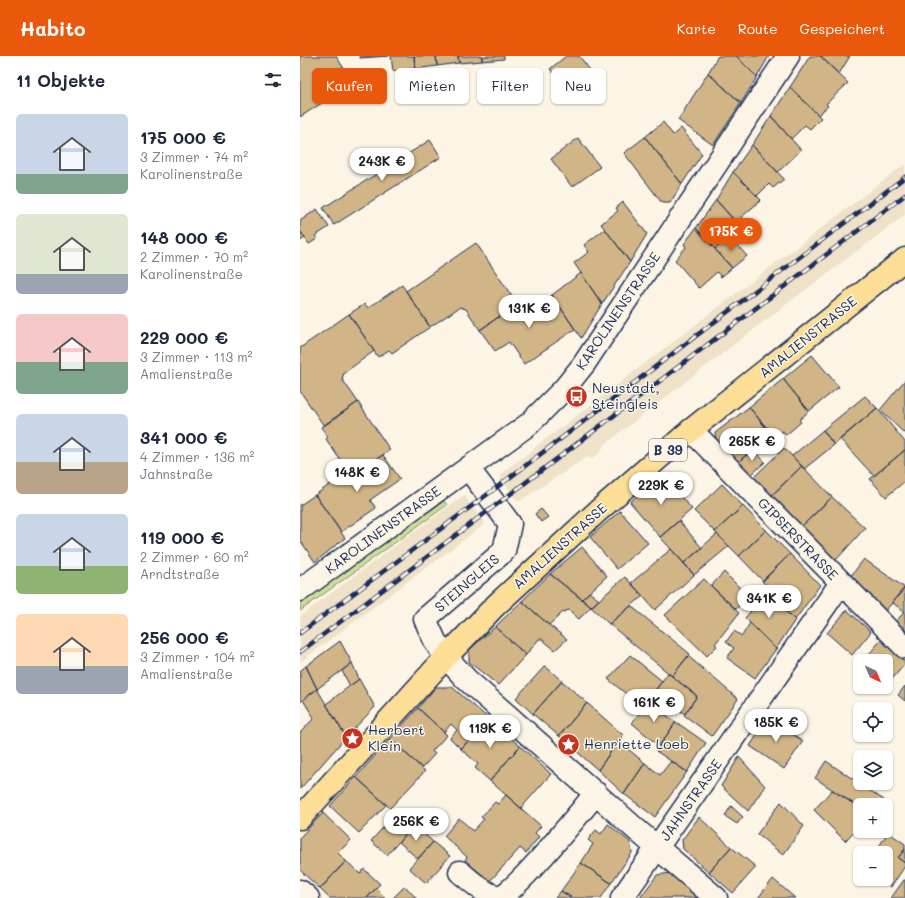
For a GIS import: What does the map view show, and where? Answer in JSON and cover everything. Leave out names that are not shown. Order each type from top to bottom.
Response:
[{"type":"main road","name":"AMALIENSTRASSE","points":[[300,818],[446,657],[501,600],[598,511],[691,430],[905,259]]},
{"type":"street","name":"KAROLINENSTRASSE","points":[[300,590],[529,424],[564,390],[584,364],[788,56]]},
{"type":"street","name":"GIPSERSTRASSE","points":[[691,430],[905,647]]},
{"type":"street","name":"STEINGLEIS","points":[[446,657],[436,643],[425,618],[504,551],[510,524],[468,468]]},
{"type":"street","name":"JAHNSTRASSE","points":[[622,898],[841,583]]},
{"type":"street","points":[[446,657],[466,679],[657,848],[716,898]]},
{"type":"street","points":[[460,872],[487,893],[500,896],[508,892],[542,857],[596,794]]},
{"type":"street","points":[[300,891],[308,898]]},
{"type":"shaded area","points":[[905,164],[905,215],[604,445],[600,453],[592,459],[587,457],[518,502],[499,475]]},
{"type":"shaded area","points":[[464,495],[485,524],[300,662],[300,616]]},
{"type":"green space","points":[[444,501],[447,505],[300,611],[300,602]]},
{"type":"building","points":[[300,56],[336,56],[344,68],[312,68],[312,104],[320,104],[300,117]]},
{"type":"building","points":[[359,56],[389,56],[360,58]]},
{"type":"building","points":[[391,56],[414,56],[415,68],[395,68],[395,71],[393,71]]},
{"type":"building","points":[[414,56],[436,56],[437,66],[415,68]]},
{"type":"building","points":[[436,56],[458,56],[459,63],[437,66]]},
{"type":"building","points":[[458,56],[482,56],[482,61],[459,63]]},
{"type":"building","points":[[482,56],[504,56],[504,59],[482,61]]},
{"type":"building","points":[[566,56],[579,56],[589,68],[551,68]]},
{"type":"building","points":[[718,56],[736,56],[757,77],[741,103],[708,73]]},
{"type":"building","points":[[736,56],[769,56],[757,77]]},
{"type":"building","points":[[810,56],[820,56],[848,83],[826,104],[828,106],[818,115],[790,87]]},
{"type":"building","points":[[820,56],[850,56],[839,74]]},
{"type":"building","points":[[708,73],[741,103],[713,145],[678,120]]},
{"type":"building","points":[[790,87],[821,118],[810,129],[805,125],[791,139],[771,116]]},
{"type":"building","points":[[771,116],[801,150],[778,172],[752,145]]},
{"type":"building","points":[[663,122],[673,135],[681,128],[702,154],[682,184],[645,137]]},
{"type":"building","points":[[645,137],[682,184],[670,203],[662,203],[624,153]]},
{"type":"building","points":[[578,138],[600,167],[572,187],[551,159]]},
{"type":"building","points":[[430,140],[441,157],[334,225],[323,208]]},
{"type":"building","points":[[752,145],[784,179],[773,188],[769,184],[757,196],[733,172]]},
{"type":"building","points":[[733,172],[761,200],[736,222],[716,200]]},
{"type":"building","points":[[716,200],[739,226],[715,249],[696,228]]},
{"type":"building","points":[[623,202],[647,234],[630,262],[601,224],[618,211],[616,208]]},
{"type":"building","points":[[317,209],[329,227],[315,236],[317,239],[309,244],[300,231],[300,221]]},
{"type":"building","points":[[696,228],[732,268],[721,277],[717,272],[699,288],[675,260],[686,247],[684,244]]},
{"type":"building","points":[[605,229],[630,262],[602,304],[574,263],[589,252],[584,245]]},
{"type":"building","points":[[300,231],[305,238],[300,241]]},
{"type":"building","points":[[729,236],[747,256],[732,268],[715,249]]},
{"type":"building","points":[[476,243],[517,304],[480,330],[466,309],[460,307],[430,327],[406,291]]},
{"type":"building","points":[[581,273],[602,304],[581,338],[552,295]]},
{"type":"building","points":[[402,285],[430,327],[392,353],[389,350],[378,357],[349,314],[365,304],[368,308]]},
{"type":"building","points":[[552,295],[575,329],[524,364],[509,342],[495,351],[480,330],[517,304],[524,314]]},
{"type":"building","points":[[349,314],[374,351],[344,373],[342,379],[358,402],[324,426],[300,391],[300,348]]},
{"type":"building","points":[[812,355],[839,387],[809,411],[783,379]]},
{"type":"building","points":[[783,379],[809,411],[799,420],[801,422],[786,435],[783,431],[774,438],[749,407]]},
{"type":"building","points":[[905,380],[905,434],[880,410]]},
{"type":"building","points":[[865,396],[877,408],[834,445],[823,430]]},
{"type":"building","points":[[358,402],[390,450],[351,476],[326,439],[328,437],[321,427]]},
{"type":"building","points":[[749,407],[772,434],[738,462],[716,440],[715,433]]},
{"type":"building","points":[[877,408],[905,442],[905,450],[874,476],[840,439]]},
{"type":"building","points":[[823,430],[834,445],[804,469],[792,456]]},
{"type":"building","points":[[784,448],[802,466],[770,497],[753,478]]},
{"type":"building","points":[[753,449],[765,462],[751,475],[738,462]]},
{"type":"building","points":[[905,450],[905,481],[886,497],[870,479]]},
{"type":"building","points":[[383,455],[400,479],[370,500],[376,508],[341,532],[315,495],[348,472],[351,476]]},
{"type":"building","points":[[802,466],[832,497],[802,526],[770,497]]},
{"type":"building","points":[[661,475],[692,509],[660,537],[630,502]]},
{"type":"building","points":[[722,484],[743,506],[715,532],[694,511]]},
{"type":"building","points":[[315,495],[345,538],[315,562],[300,540],[300,505]]},
{"type":"building","points":[[832,497],[865,528],[836,560],[802,526]]},
{"type":"building","points":[[743,506],[766,530],[739,556],[715,532]]},
{"type":"building","points":[[541,509],[548,517],[541,522],[535,514]]},
{"type":"building","points":[[620,511],[648,543],[617,569],[590,537]]},
{"type":"building","points":[[679,521],[702,548],[684,563],[660,537]]},
{"type":"building","points":[[766,530],[790,554],[763,581],[739,556]]},
{"type":"building","points":[[717,534],[729,546],[694,575],[684,563]]},
{"type":"building","points":[[582,547],[607,576],[582,599],[550,574]]},
{"type":"building","points":[[671,549],[694,575],[655,610],[631,583]]},
{"type":"building","points":[[790,554],[820,585],[795,620],[768,594],[771,591],[762,581]]},
{"type":"building","points":[[864,559],[905,588],[885,611],[850,577]]},
{"type":"building","points":[[724,572],[748,596],[736,609],[711,586]]},
{"type":"building","points":[[550,574],[591,607],[579,619],[569,610],[563,612],[549,625],[522,601]]},
{"type":"building","points":[[625,577],[643,596],[609,624],[591,607]]},
{"type":"building","points":[[704,579],[739,613],[715,644],[717,646],[707,656],[665,615]]},
{"type":"building","points":[[905,587],[905,611],[904,612],[892,602]]},
{"type":"building","points":[[589,592],[599,600],[591,607],[582,599]]},
{"type":"building","points":[[760,593],[765,598],[768,594],[795,620],[776,649],[745,618],[751,611],[746,607]]},
{"type":"building","points":[[522,601],[567,639],[555,650],[542,639],[539,639],[526,655],[495,627]]},
{"type":"building","points":[[631,606],[690,654],[672,676],[609,624]]},
{"type":"building","points":[[847,610],[871,632],[852,655],[827,633]]},
{"type":"building","points":[[905,611],[905,634],[894,624]]},
{"type":"building","points":[[750,623],[776,649],[755,678],[727,658],[734,648],[726,642],[734,631],[742,636]]},
{"type":"building","points":[[495,627],[526,655],[498,685],[469,662],[469,650]]},
{"type":"building","points":[[881,640],[905,662],[905,664],[893,678],[893,654],[869,654]]},
{"type":"building","points":[[340,641],[352,663],[317,689],[306,666]]},
{"type":"building","points":[[630,655],[662,681],[643,708],[608,679]]},
{"type":"building","points":[[688,656],[738,699],[712,736],[684,715],[697,696],[672,676]]},
{"type":"building","points":[[352,663],[359,679],[350,686],[342,671]]},
{"type":"building","points":[[306,666],[317,689],[300,702],[300,671]]},
{"type":"building","points":[[545,666],[562,681],[533,714],[516,698]]},
{"type":"building","points":[[668,673],[697,696],[685,714],[654,692]]},
{"type":"building","points":[[359,679],[375,707],[346,737],[326,704]]},
{"type":"building","points":[[562,681],[587,703],[559,736],[533,714]]},
{"type":"building","points":[[905,686],[905,701],[898,695]]},
{"type":"building","points":[[436,687],[452,687],[488,718],[461,749],[450,738],[457,730],[451,724],[444,732],[418,708]]},
{"type":"building","points":[[317,689],[346,737],[300,789],[300,733],[314,718],[303,700]]},
{"type":"building","points":[[647,702],[676,722],[659,746],[632,723]]},
{"type":"building","points":[[587,703],[623,735],[598,770],[559,736]]},
{"type":"building","points":[[418,708],[447,735],[432,751],[435,754],[422,768],[390,739]]},
{"type":"building","points":[[488,718],[520,746],[490,781],[475,768],[478,764],[461,749]]},
{"type":"building","points":[[768,718],[803,741],[784,769],[750,746]]},
{"type":"building","points":[[676,722],[706,743],[687,772],[656,751]]},
{"type":"building","points":[[390,739],[425,771],[390,808],[356,777]]},
{"type":"building","points":[[618,741],[645,763],[624,794],[598,770]]},
{"type":"building","points":[[520,746],[551,774],[521,808],[490,781]]},
{"type":"building","points":[[739,757],[765,786],[748,811],[721,786]]},
{"type":"building","points":[[671,761],[687,772],[655,817],[624,794],[645,763],[660,775]]},
{"type":"building","points":[[826,761],[853,779],[853,790],[869,790],[881,798],[853,798],[853,803],[815,778]]},
{"type":"building","points":[[356,777],[386,805],[359,833],[330,806]]},
{"type":"building","points":[[832,790],[853,804],[853,832],[845,841],[814,810]]},
{"type":"building","points":[[506,795],[541,826],[535,833],[539,837],[526,853],[520,848],[489,882],[465,860],[467,857],[444,836],[459,818],[473,831],[484,819],[481,817],[495,802],[498,804]]},
{"type":"building","points":[[781,802],[804,826],[783,855],[757,834]]},
{"type":"building","points":[[731,806],[743,817],[737,824],[725,816]]},
{"type":"building","points":[[397,812],[412,827],[387,855],[371,841]]},
{"type":"building","points":[[323,813],[351,840],[338,853],[346,861],[320,889],[300,870],[300,837]]},
{"type":"building","points":[[699,817],[731,847],[709,872],[683,849],[682,840]]},
{"type":"building","points":[[608,824],[630,842],[632,853],[611,883],[581,863],[593,844],[588,840],[596,830],[601,834]]},
{"type":"building","points":[[415,825],[433,842],[418,859],[399,842]]},
{"type":"building","points":[[893,836],[905,844],[905,849],[898,858],[905,863],[905,866],[893,884],[893,846],[879,846],[884,838],[893,838]]},
{"type":"building","points":[[433,842],[450,856],[426,883],[409,868]]},
{"type":"building","points":[[731,847],[756,867],[733,893],[709,872]]},
{"type":"building","points":[[905,849],[905,863],[898,858]]},
{"type":"building","points":[[346,861],[360,874],[364,869],[380,884],[367,898],[329,898],[320,889]]},
{"type":"building","points":[[581,863],[611,883],[601,898],[572,898],[561,891]]},
{"type":"building","points":[[671,873],[699,898],[640,898],[657,875]]},
{"type":"building","points":[[773,879],[795,898],[758,898]]},
{"type":"building","points":[[904,880],[905,898],[891,898]]},
{"type":"building","points":[[405,886],[416,898],[393,898]]},
{"type":"building","points":[[376,888],[386,898],[367,898]]},
{"type":"building","points":[[561,891],[572,898],[555,898]]},
{"type":"railway","points":[[300,633],[488,494],[905,177]]},
{"type":"railway","points":[[300,652],[905,195]]},
{"type":"place","name":"Neustadt, Steingleis","points":[[576,396]]},
{"type":"place","name":"Herbert Klein","points":[[352,738]]},
{"type":"place","name":"Henriette Loeb","points":[[568,744]]}]
